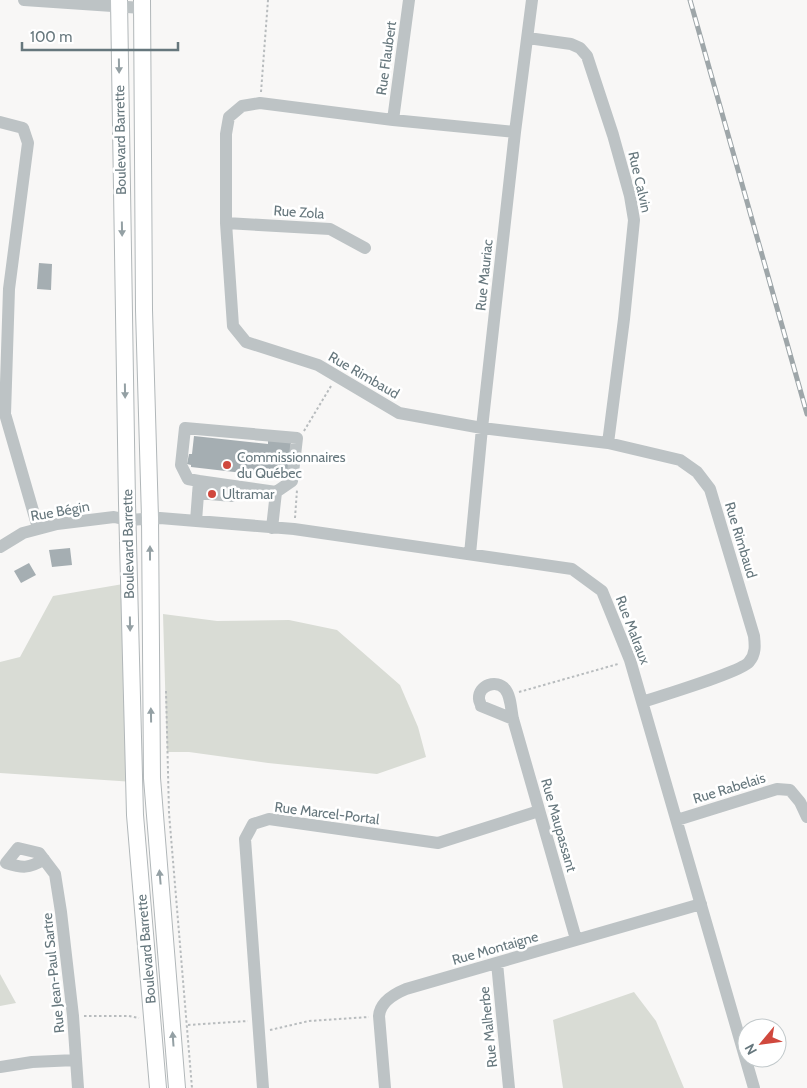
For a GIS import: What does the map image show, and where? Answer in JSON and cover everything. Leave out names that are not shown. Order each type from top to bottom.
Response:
[{"type":"main road","name":"Boulevard Barrette","points":[[119,3],[135,815],[158,1088]]},
{"type":"main road","name":"Boulevard Barrette","points":[[142,4],[144,310],[150,518],[152,778],[177,1088]]},
{"type":"street","points":[[24,0],[142,4]]},
{"type":"street","name":"Rue Flaubert","points":[[393,120],[409,0]]},
{"type":"street","name":"Rue Mauriac","points":[[470,554],[515,132],[532,0]]},
{"type":"street","name":"Rue Calvin","points":[[528,38],[571,44],[580,48],[587,56],[630,196],[634,220],[624,319],[608,443]]},
{"type":"street","name":"Rue Rimbaud","points":[[515,132],[260,104],[242,106],[229,117],[226,134],[226,223],[233,326],[246,342],[318,365],[399,413],[482,428],[608,443],[680,460],[697,472],[710,489],[754,636],[755,651],[749,663],[732,671],[643,702]]},
{"type":"street","points":[[0,122],[23,128],[28,143],[10,289],[2,414],[38,528]]},
{"type":"street","name":"Rue Zola","points":[[226,223],[330,229],[365,248]]},
{"type":"street","points":[[185,428],[296,438],[292,481],[276,492],[233,486],[232,496],[199,487],[188,479],[181,465],[185,428]]},
{"type":"street","points":[[196,521],[199,487]]},
{"type":"street","points":[[272,528],[276,492]]},
{"type":"street","name":"Rue Bégin","points":[[0,547],[23,533],[38,528],[114,518],[128,520]]},
{"type":"street","name":"Rue Malraux","points":[[128,520],[150,518],[272,528],[572,569],[602,591],[630,660],[643,702],[754,1088]]},
{"type":"street","points":[[508,695],[501,686],[493,684],[486,686],[479,698],[482,706],[513,719]]},
{"type":"street","name":"Rue Maupassant","points":[[508,695],[513,719],[576,939]]},
{"type":"street","name":"Rue Rabelais","points":[[677,820],[777,789],[790,790],[800,802],[807,817]]},
{"type":"street","name":"Rue Marcel-Portal","points":[[263,1088],[245,839],[253,824],[269,819],[438,843],[539,811]]},
{"type":"street","name":"Rue Jean-Paul Sartre","points":[[44,859],[55,874],[60,903],[74,1016],[78,1088]]},
{"type":"street","name":"Rue Montaigne","points":[[379,1016],[379,1009],[391,996],[406,989],[701,904]]},
{"type":"street","name":"Rue Malherbe","points":[[497,964],[509,1088]]},
{"type":"street","points":[[379,1016],[385,1088]]},
{"type":"street","points":[[0,1066],[76,1060]]},
{"type":"path","points":[[260,104],[268,0]]},
{"type":"path","points":[[508,695],[630,660]]},
{"type":"path","points":[[166,686],[169,812],[192,1088]]},
{"type":"path","points":[[259,1032],[309,1021],[379,1016]]},
{"type":"shaded area","points":[[129,583],[134,782],[0,773],[0,662],[20,657],[53,596]]},
{"type":"shaded area","points":[[163,614],[217,621],[289,620],[337,630],[400,685],[418,727],[426,757],[377,774],[268,763],[189,752],[167,752]]},
{"type":"shaded area","points":[[0,974],[16,1003],[0,1006]]},
{"type":"shaded area","points":[[634,992],[656,1021],[684,1088],[563,1088],[553,1020]]},
{"type":"building","points":[[39,263],[52,264],[51,290],[37,289]]},
{"type":"building","points":[[194,436],[268,444],[268,439],[291,442],[287,478],[191,467],[191,465],[187,464],[189,454],[192,454]]},
{"type":"building","points":[[70,548],[72,565],[52,567],[49,550]]},
{"type":"building","points":[[29,563],[36,575],[21,583],[14,571]]},
{"type":"railway","points":[[690,0],[807,414]]},
{"type":"place","name":"Commissionnaires du Québec","points":[[227,465]]},
{"type":"place","name":"Ultramar","points":[[212,494]]}]
